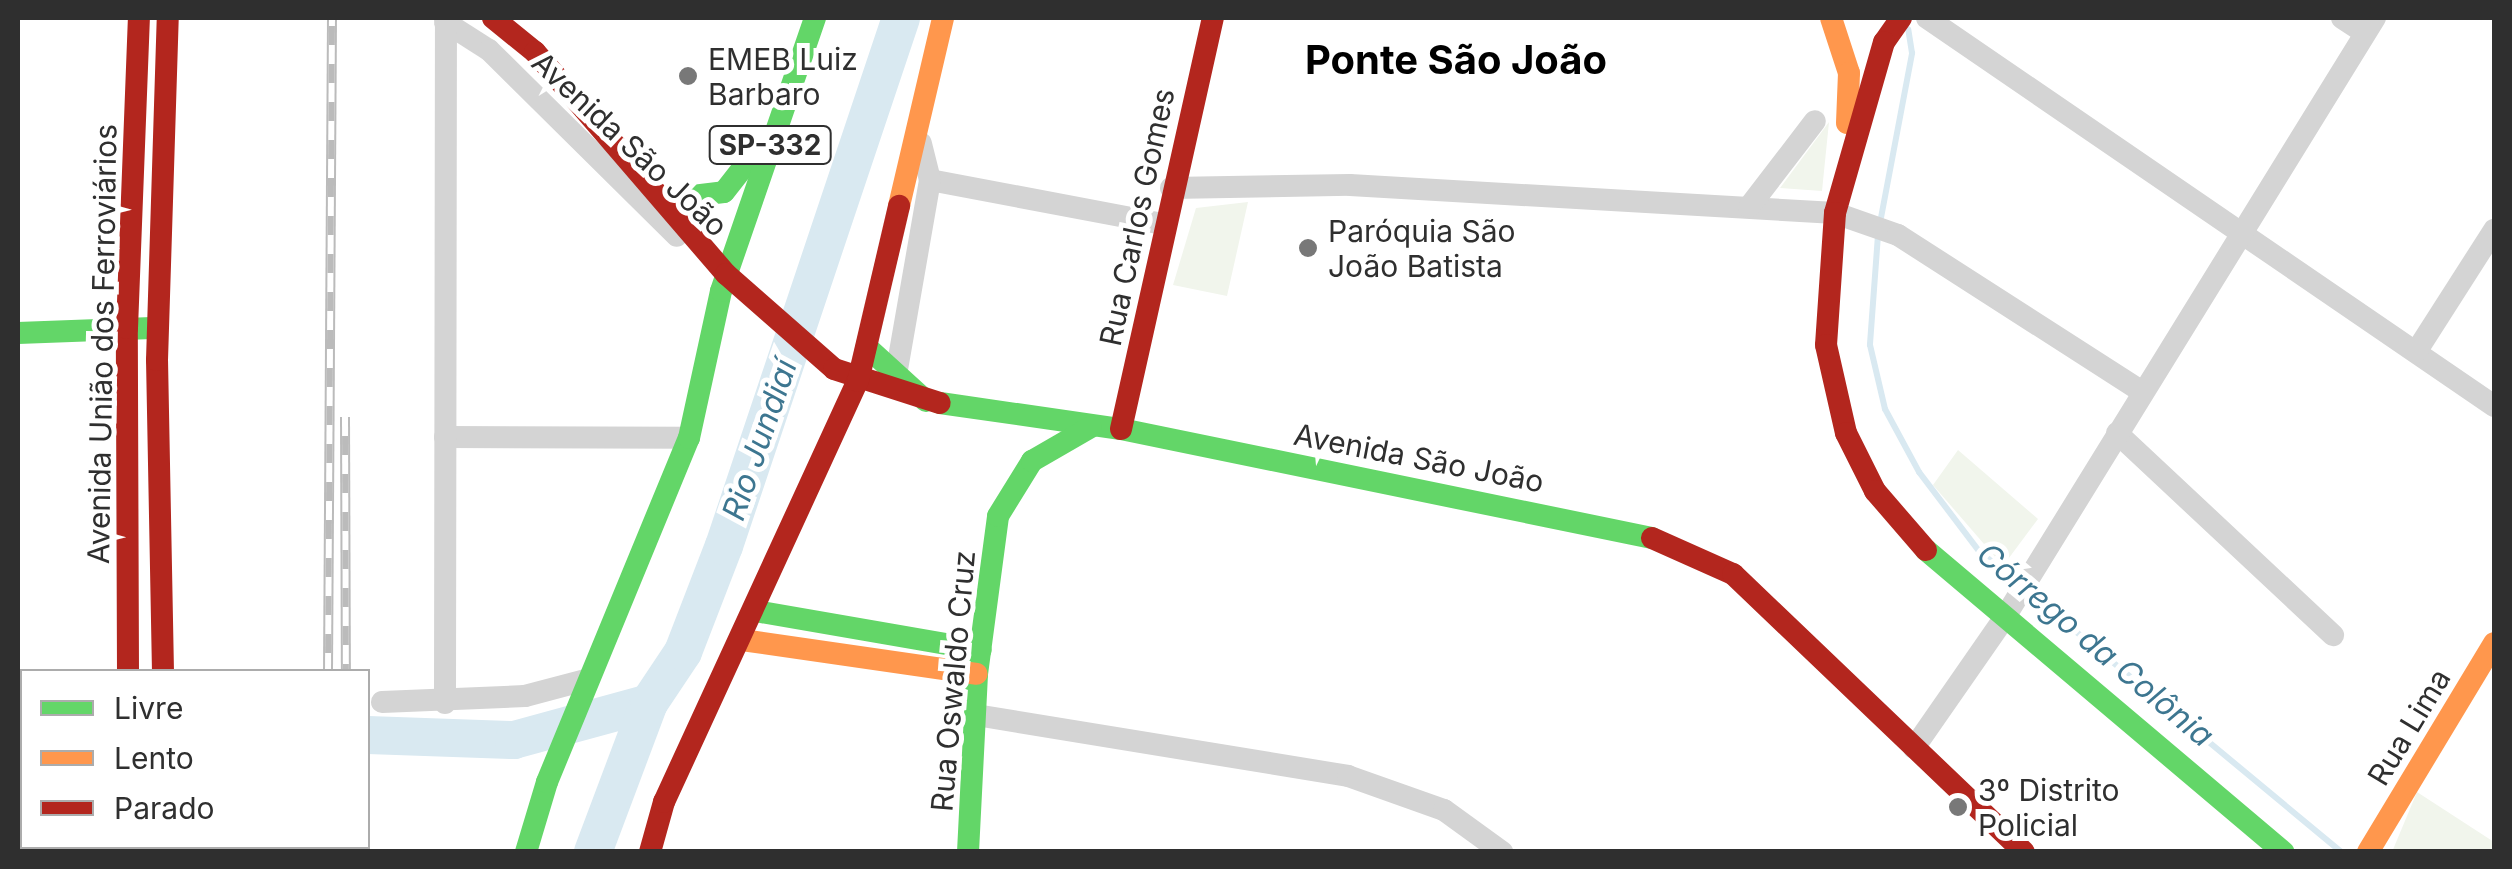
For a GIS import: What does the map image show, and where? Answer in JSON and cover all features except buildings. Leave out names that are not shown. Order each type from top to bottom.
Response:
[{"type":"main road","name":"Avenida União dos Ferroviários","points":[[124,669],[127,328],[139,18]]},
{"type":"main road","name":"Avenida União dos Ferroviários","points":[[162,669],[157,328],[168,18]]},
{"type":"main road","points":[[164,149],[182,18]]},
{"type":"main road","name":"Avenida São João","points":[[493,18],[534,52],[608,133],[668,199],[726,274],[834,370],[926,401],[1121,430],[1638,533],[1696,553],[1733,574],[2024,852]]},
{"type":"main road","name":"SP-332","points":[[526,852],[548,782],[689,438],[726,274],[815,18]]},
{"type":"main road","points":[[650,852],[664,802],[756,611],[869,349],[924,79],[943,18]]},
{"type":"main road","name":"Rua Carlos Gomes","points":[[1121,430],[1163,224],[1213,18]]},
{"type":"main road","points":[[1830,18],[1849,73],[1846,168]]},
{"type":"main road","points":[[1839,18],[1857,35],[1893,29],[1846,168],[1835,213],[1826,345],[1846,433],[1876,491],[1914,539],[2011,607],[2284,852]]},
{"type":"main road","points":[[668,199],[698,199],[738,180],[785,101]]},
{"type":"main road","points":[[18,333],[157,328]]},
{"type":"main road","points":[[869,349],[926,401]]},
{"type":"main road","name":"Rua Oswaldo Cruz","points":[[968,852],[978,674],[998,516],[1032,461],[1094,426]]},
{"type":"main road","points":[[756,611],[981,650]]},
{"type":"main road","points":[[742,640],[978,674]]},
{"type":"main road","name":"Rua Lima","points":[[2371,847],[2494,643]]},
{"type":"street","points":[[1927,18],[2494,406]]},
{"type":"street","points":[[1914,748],[2011,607],[2370,25],[2342,18]]},
{"type":"street","points":[[445,703],[446,20]]},
{"type":"street","name":"Avenida São João","points":[[446,20],[489,50],[625,190],[726,274]]},
{"type":"street","points":[[896,375],[930,180],[920,140],[924,79]]},
{"type":"street","points":[[1749,207],[1814,121]]},
{"type":"street","points":[[930,180],[1163,224]]},
{"type":"street","points":[[1172,188],[1350,185],[1835,213],[1898,235],[2144,392]]},
{"type":"street","points":[[2416,352],[2494,230]]},
{"type":"street","points":[[2118,433],[2333,635]]},
{"type":"street","points":[[445,436],[689,438]]},
{"type":"street","points":[[382,702],[445,703],[526,696],[589,679]]},
{"type":"street","points":[[976,714],[1348,776],[1444,810],[1502,852]]},
{"type":"shaded area","points":[[1829,122],[1822,191],[1780,188]]},
{"type":"shaded area","points":[[1248,202],[1227,296],[1173,285],[1196,208]]},
{"type":"shaded area","points":[[1958,450],[2038,519],[2003,566],[1933,485]]},
{"type":"shaded area","points":[[2417,792],[2494,842],[2494,851],[2392,852]]},
{"type":"waterway","name":"Rio Jundiaí","points":[[593,852],[649,703],[683,652],[724,546],[901,18]]},
{"type":"waterway","name":"Córrego da Colônia","points":[[1880,223],[1912,53],[1908,29]]},
{"type":"waterway","name":"Córrego da Colônia","points":[[1878,235],[1870,345],[1885,409],[1919,472],[1979,551],[2018,583]]},
{"type":"waterway","name":"Córrego da Colônia","points":[[2027,591],[2341,852]]},
{"type":"waterway","points":[[370,735],[514,740],[649,703]]},
{"type":"railway","points":[[328,669],[332,18]]},
{"type":"railway","points":[[345,417],[346,669]]},
{"type":"traffic: fast","points":[[526,852],[547,782],[689,438],[721,291],[815,18]]},
{"type":"traffic: fast","points":[[668,199],[724,192],[756,151]]},
{"type":"traffic: fast","points":[[18,333],[152,328]]},
{"type":"traffic: fast","points":[[869,349],[926,401]]},
{"type":"traffic: fast","points":[[940,403],[1121,429],[1652,538]]},
{"type":"traffic: fast","points":[[968,852],[977,674],[998,516],[1032,461],[1091,427]]},
{"type":"traffic: fast","points":[[1926,550],[2284,852]]},
{"type":"traffic: fast","points":[[755,611],[981,650]]},
{"type":"traffic: slow","points":[[899,206],[943,18]]},
{"type":"traffic: slow","points":[[1831,18],[1849,73],[1847,123]]},
{"type":"traffic: slow","points":[[742,640],[977,674]]},
{"type":"traffic: slow","points":[[2368,852],[2494,643]]},
{"type":"traffic: jam","points":[[128,669],[127,328],[139,18]]},
{"type":"traffic: jam","points":[[163,669],[157,360],[168,18]]},
{"type":"traffic: jam","points":[[493,18],[535,52],[726,274],[834,369],[940,403]]},
{"type":"traffic: jam","points":[[1121,429],[1213,18]]},
{"type":"traffic: jam","points":[[1901,18],[1884,42],[1835,213],[1826,345],[1846,433],[1875,491],[1926,550]]},
{"type":"traffic: jam","points":[[650,852],[664,802],[858,381],[899,206]]},
{"type":"traffic: jam","points":[[1652,538],[1733,574],[2024,852]]},
{"type":"place","name":"EMEB Luiz Barbaro","points":[[688,76]]},
{"type":"place","name":"Paróquia São João Batista","points":[[1308,248]]},
{"type":"place","name":"3º Distrito Policial","points":[[1958,807]]},
{"type":"district","name":"Ponte São João","points":[[1456,60]]}]
